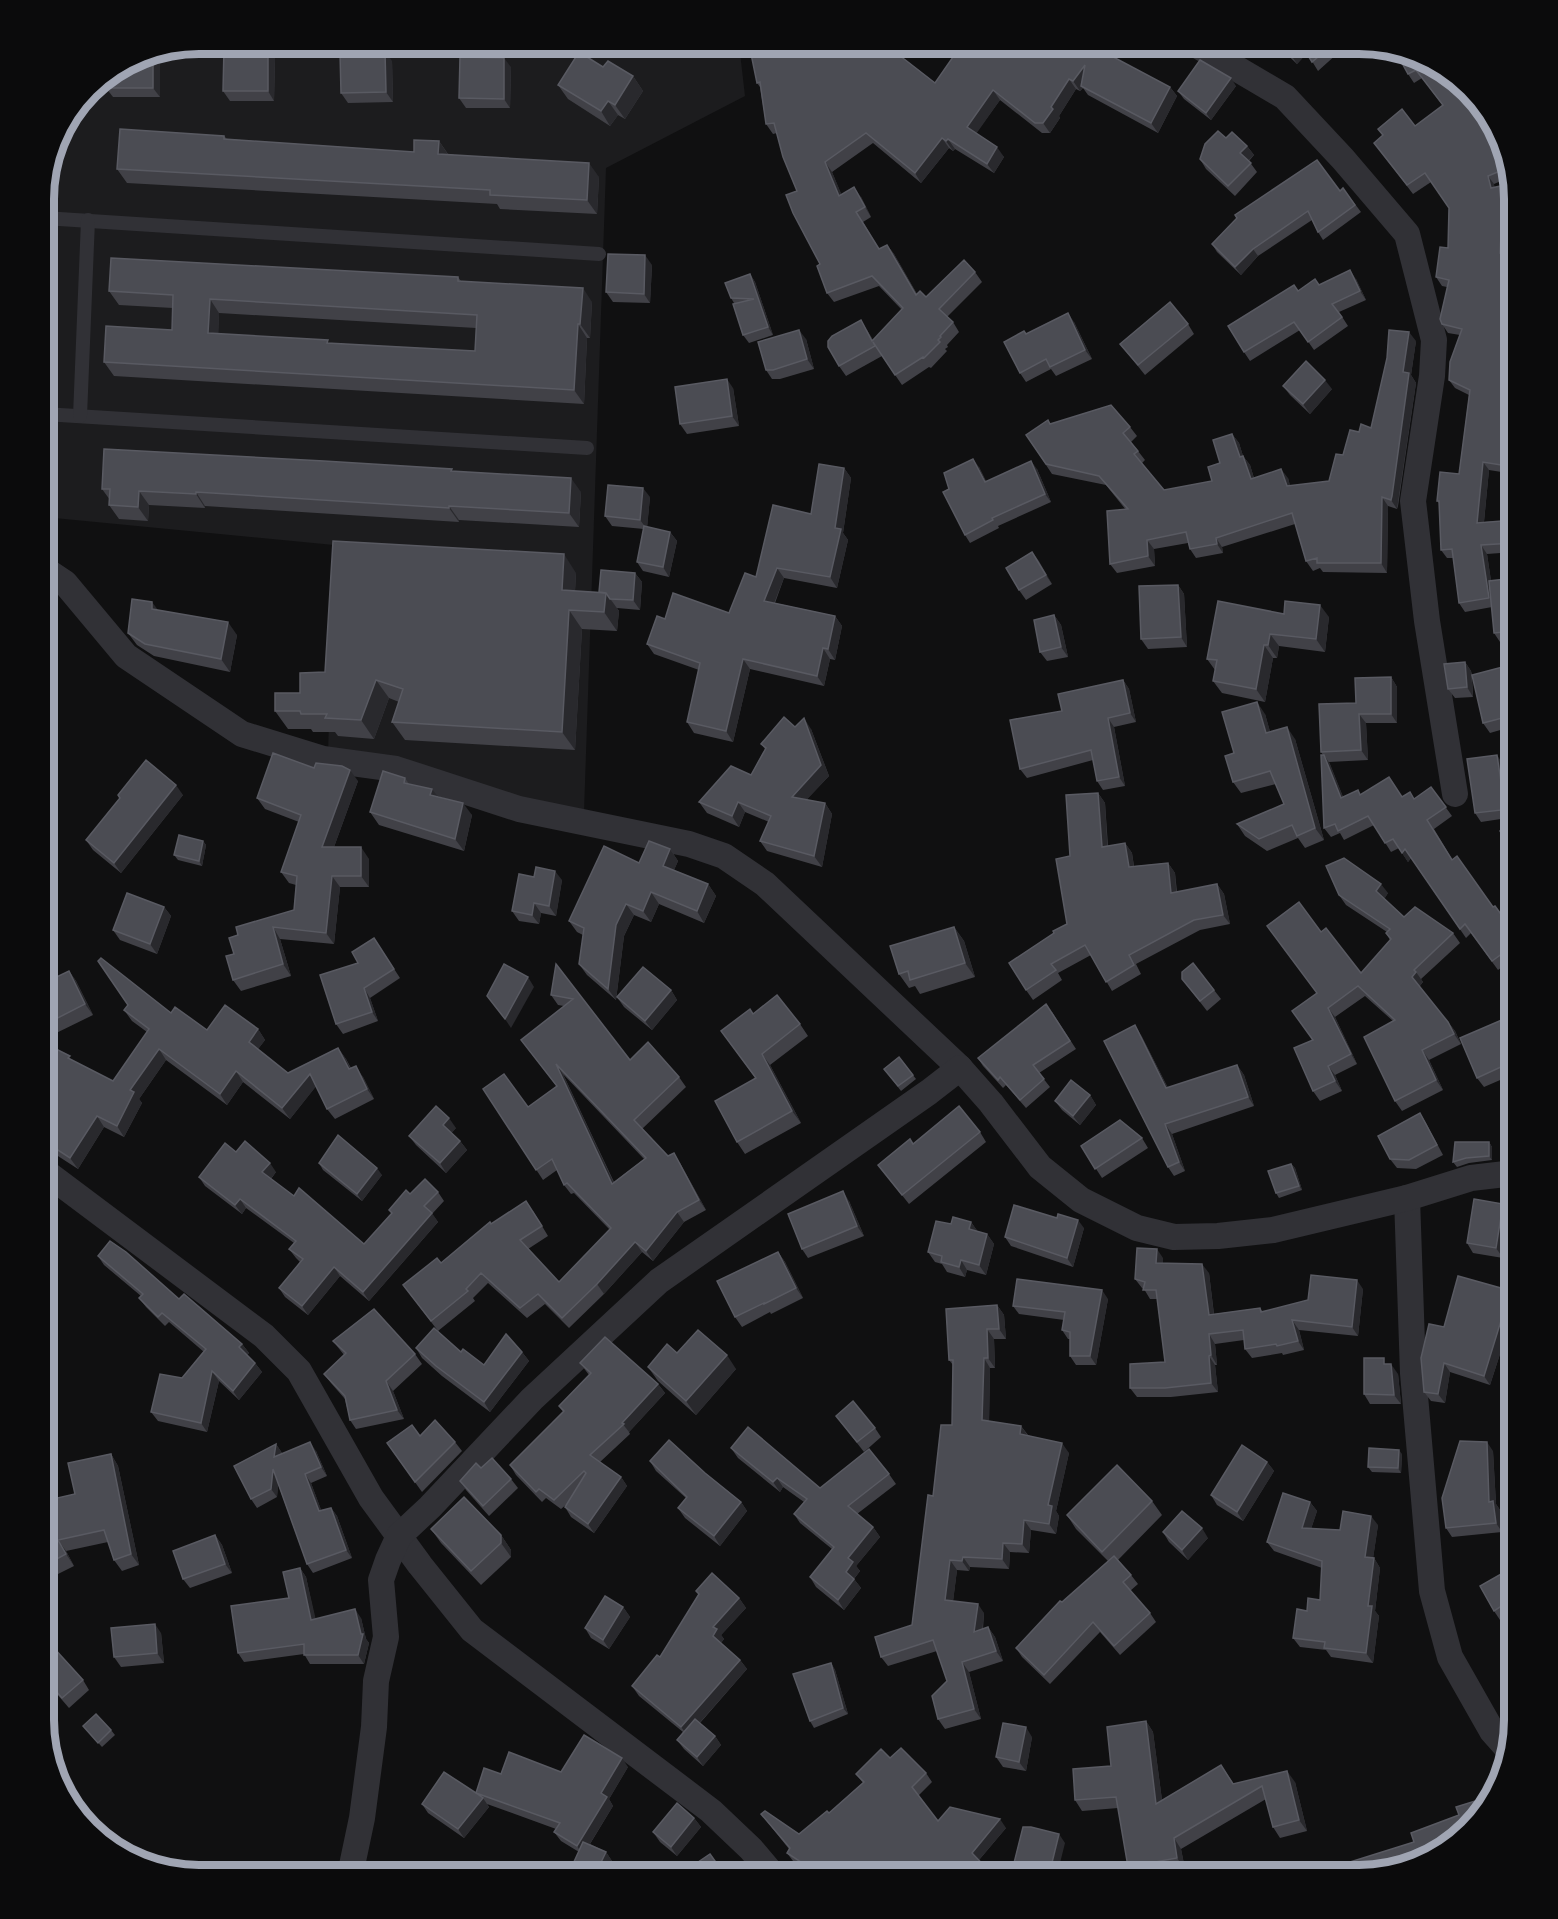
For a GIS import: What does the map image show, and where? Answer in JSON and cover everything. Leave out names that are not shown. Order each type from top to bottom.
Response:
[{"type":"street","points":[[1212,54],[1285,97],[1407,234],[1434,340],[1433,366],[1413,501],[1427,621],[1455,794]]},
{"type":"street","points":[[54,576],[65,583],[126,656],[242,734],[323,759],[396,769],[519,809],[689,844],[724,856],[765,884],[960,1068],[991,1103],[1040,1167],[1081,1200],[1137,1228],[1174,1237],[1218,1236],[1273,1230],[1407,1198],[1471,1179],[1504,1174]]},
{"type":"street","points":[[352,1865],[370,1761],[376,1681],[386,1637],[381,1580],[399,1536],[430,1507],[532,1399],[659,1281],[960,1068]]},
{"type":"street","points":[[54,1178],[264,1336],[299,1371],[371,1498],[472,1630],[711,1811],[752,1849],[765,1865]]},
{"type":"street","points":[[1407,1198],[1413,1372],[1432,1591],[1450,1657],[1491,1731],[1502,1743]]},
{"type":"lane","points":[[54,218],[599,254]]},
{"type":"lane","points":[[80,416],[88,220]]},
{"type":"lane","points":[[54,415],[587,448]]},
{"type":"shaded area","points":[[190,54],[740,54],[745,96],[606,168],[584,812],[328,755],[334,545],[54,518],[54,190],[59,161],[65,144],[78,118],[90,103],[118,78],[135,69],[152,62]]},
{"type":"building","points":[[224,54],[268,54],[268,91],[223,91]]},
{"type":"building","points":[[340,54],[385,54],[386,92],[341,93]]},
{"type":"building","points":[[578,54],[582,54],[603,67],[608,61],[633,76],[615,105],[608,101],[601,111],[558,85]]},
{"type":"building","points":[[751,54],[898,54],[935,83],[955,54],[1096,54],[1101,57],[1103,54],[1108,54],[1170,87],[1151,123],[1081,86],[1085,65],[1073,81],[1069,79],[1043,123],[1035,123],[993,90],[967,127],[997,147],[987,164],[948,139],[946,141],[942,138],[915,173],[866,133],[825,162],[839,196],[854,187],[865,207],[856,212],[879,249],[887,245],[916,295],[920,291],[926,297],[964,260],[975,272],[939,309],[953,322],[940,336],[938,340],[940,342],[924,358],[895,375],[873,342],[875,346],[839,366],[828,347],[828,341],[832,336],[861,320],[872,341],[903,308],[872,276],[827,293],[817,266],[820,264],[786,195],[797,191],[783,157],[774,123],[766,124],[760,82],[757,83]]},
{"type":"building","points":[[1307,54],[1321,54],[1312,62]]},
{"type":"building","points":[[460,57],[504,58],[504,99],[459,98]]},
{"type":"building","points":[[1200,60],[1231,78],[1206,113],[1178,91]]},
{"type":"building","points":[[1400,60],[1432,73],[1462,96],[1480,118],[1496,152],[1501,171],[1488,176],[1491,188],[1503,185],[1504,190],[1500,253],[1504,254],[1504,465],[1483,462],[1477,523],[1504,521],[1504,544],[1481,545],[1489,598],[1459,603],[1452,549],[1441,550],[1439,501],[1437,501],[1440,472],[1459,474],[1470,390],[1449,380],[1450,362],[1462,329],[1442,324],[1440,319],[1449,280],[1436,277],[1440,247],[1448,248],[1449,208],[1425,173],[1407,185],[1374,143],[1383,135],[1378,129],[1402,109],[1415,126],[1443,105],[1416,70],[1408,74]]},
{"type":"building","points":[[153,62],[153,88],[106,88],[118,78]]},
{"type":"building","points":[[120,129],[224,136],[224,139],[414,152],[414,140],[439,141],[438,154],[589,163],[587,200],[490,195],[490,190],[117,169]]},
{"type":"building","points":[[1218,131],[1226,138],[1232,132],[1247,146],[1240,153],[1251,163],[1228,186],[1200,159],[1205,144]]},
{"type":"building","points":[[1317,160],[1340,191],[1343,188],[1355,205],[1318,232],[1308,211],[1253,249],[1235,267],[1212,244],[1237,218],[1235,215]]},
{"type":"building","points":[[608,254],[645,255],[644,294],[606,292]]},
{"type":"building","points":[[111,258],[458,277],[458,281],[583,288],[580,324],[578,324],[574,390],[104,362],[106,326],[172,330],[173,295],[109,291]],"holes":[[[210,299],[477,315],[475,351],[327,343],[328,340],[208,333]]]},
{"type":"building","points":[[1350,270],[1360,291],[1332,304],[1342,317],[1308,342],[1294,322],[1244,352],[1228,326],[1294,285],[1298,291],[1315,279],[1319,285]]},
{"type":"building","points":[[750,274],[768,327],[743,335],[733,304],[754,299],[731,298],[725,283]]},
{"type":"building","points":[[1170,302],[1188,324],[1138,365],[1120,344]]},
{"type":"building","points":[[1068,313],[1085,350],[1050,367],[1046,359],[1020,373],[1004,342]]},
{"type":"building","points":[[799,330],[807,359],[773,370],[766,370],[758,342]]},
{"type":"building","points":[[1389,330],[1409,332],[1403,372],[1409,373],[1392,496],[1391,500],[1382,497],[1381,563],[1317,563],[1317,558],[1306,561],[1292,513],[1216,538],[1217,544],[1190,549],[1186,532],[1147,540],[1148,556],[1110,564],[1107,511],[1128,509],[1099,476],[1046,464],[1026,435],[1048,420],[1050,424],[1111,405],[1130,427],[1123,433],[1138,451],[1134,454],[1164,490],[1212,481],[1208,467],[1220,463],[1213,440],[1232,434],[1251,479],[1281,469],[1287,486],[1329,481],[1336,454],[1343,455],[1350,430],[1359,432],[1361,424],[1371,428],[1387,358]]},
{"type":"building","points":[[1306,361],[1325,380],[1303,404],[1283,386]]},
{"type":"building","points":[[727,379],[732,416],[680,424],[675,387]]},
{"type":"building","points":[[104,449],[571,478],[569,513],[196,492],[196,494],[139,491],[138,507],[109,505],[110,489],[102,489]]},
{"type":"building","points":[[973,459],[985,482],[1031,461],[1045,494],[992,518],[993,520],[965,535],[943,492],[949,489],[944,473]]},
{"type":"building","points":[[819,464],[844,468],[835,528],[841,529],[830,577],[777,568],[764,601],[835,616],[828,649],[823,648],[817,676],[743,659],[726,731],[687,722],[700,663],[647,644],[657,616],[665,619],[673,593],[729,613],[745,573],[756,577],[773,505],[811,514]]},
{"type":"building","points":[[608,485],[643,488],[640,520],[605,516]]},
{"type":"building","points":[[644,526],[670,532],[663,567],[637,562]]},
{"type":"building","points":[[333,541],[564,554],[562,590],[606,593],[604,612],[569,610],[562,732],[392,722],[403,689],[376,680],[361,720],[325,718],[327,714],[301,714],[300,711],[275,711],[275,693],[300,693],[300,673],[325,672]]},
{"type":"building","points":[[1032,552],[1046,575],[1019,590],[1006,568]]},
{"type":"building","points":[[601,570],[635,573],[633,600],[610,599],[606,593],[599,592]]},
{"type":"building","points":[[1504,579],[1504,632],[1494,633],[1489,581]]},
{"type":"building","points":[[1178,585],[1181,637],[1141,639],[1139,586]]},
{"type":"building","points":[[132,599],[152,602],[152,609],[228,622],[221,659],[145,644],[128,633]]},
{"type":"building","points":[[1218,601],[1284,614],[1285,601],[1320,605],[1316,639],[1270,634],[1268,645],[1264,645],[1256,689],[1213,681],[1217,660],[1207,659]]},
{"type":"building","points":[[1054,615],[1061,647],[1040,652],[1034,620]]},
{"type":"building","points":[[1465,662],[1467,687],[1448,689],[1444,664]]},
{"type":"building","points":[[1504,667],[1504,718],[1483,723],[1472,675]]},
{"type":"building","points":[[1391,677],[1391,714],[1359,714],[1361,750],[1321,752],[1319,704],[1356,703],[1355,678]]},
{"type":"building","points":[[1123,680],[1130,713],[1108,718],[1119,777],[1097,781],[1091,750],[1020,769],[1010,720],[1062,711],[1058,694]]},
{"type":"building","points":[[1257,702],[1266,733],[1287,727],[1315,828],[1297,836],[1292,825],[1259,839],[1237,824],[1284,804],[1270,771],[1233,782],[1225,756],[1234,753],[1222,712]]},
{"type":"building","points":[[784,717],[795,727],[804,718],[821,765],[792,797],[825,803],[814,856],[760,841],[771,816],[738,802],[732,816],[699,802],[731,766],[751,775],[766,748],[761,744]]},
{"type":"building","points":[[273,753],[314,768],[316,763],[342,766],[350,770],[322,847],[361,847],[361,876],[332,876],[326,933],[273,927],[283,964],[233,980],[226,956],[234,954],[229,938],[238,935],[236,927],[294,910],[297,876],[281,872],[301,815],[257,798]]},
{"type":"building","points":[[1321,755],[1324,755],[1341,798],[1358,790],[1360,795],[1389,777],[1402,797],[1410,792],[1414,799],[1431,787],[1446,807],[1427,820],[1452,860],[1457,856],[1493,907],[1495,906],[1504,918],[1504,952],[1492,961],[1465,924],[1460,929],[1405,849],[1402,853],[1393,839],[1385,843],[1368,816],[1338,831],[1335,824],[1324,828]]},
{"type":"building","points":[[1497,755],[1504,810],[1475,813],[1467,759]]},
{"type":"building","points":[[146,760],[176,785],[114,863],[86,840],[120,798],[118,795]]},
{"type":"building","points":[[383,771],[405,778],[404,783],[432,789],[430,795],[463,803],[455,839],[370,812]]},
{"type":"building","points":[[1098,793],[1102,847],[1125,843],[1129,867],[1168,863],[1171,893],[1217,884],[1223,915],[1194,920],[1129,955],[1134,965],[1106,982],[1085,945],[1051,964],[1056,970],[1026,990],[1009,963],[1054,933],[1053,931],[1067,924],[1056,859],[1070,856],[1066,795]]},
{"type":"building","points":[[179,835],[203,841],[199,861],[174,855]]},
{"type":"building","points":[[649,841],[670,849],[663,866],[708,884],[697,911],[651,892],[643,911],[626,904],[616,925],[608,989],[579,964],[584,928],[569,921],[604,846],[639,863]]},
{"type":"building","points":[[1344,858],[1381,884],[1376,891],[1404,917],[1415,907],[1453,933],[1414,970],[1416,972],[1412,977],[1448,1022],[1454,1034],[1422,1050],[1436,1080],[1395,1101],[1364,1037],[1395,1020],[1358,986],[1328,1008],[1351,1054],[1328,1066],[1335,1081],[1313,1091],[1294,1048],[1313,1040],[1292,1011],[1317,993],[1267,926],[1299,902],[1321,932],[1326,928],[1361,973],[1391,939],[1386,933],[1390,929],[1339,895],[1326,866]]},
{"type":"building","points":[[536,867],[555,871],[549,906],[534,903],[532,915],[512,911],[519,874],[534,877]]},
{"type":"building","points":[[127,893],[164,907],[150,944],[113,930]]},
{"type":"building","points":[[954,927],[965,963],[910,980],[908,971],[899,974],[890,946]]},
{"type":"building","points":[[374,938],[394,969],[364,988],[372,1012],[336,1024],[320,975],[358,963],[352,952]]},
{"type":"building","points":[[101,958],[171,1013],[175,1007],[207,1030],[225,1005],[258,1029],[249,1042],[288,1073],[338,1048],[349,1069],[356,1066],[367,1089],[327,1109],[310,1074],[282,1108],[236,1071],[220,1094],[159,1049],[130,1090],[134,1092],[117,1126],[97,1116],[70,1158],[54,1148],[54,1048],[70,1056],[68,1058],[113,1081],[149,1029],[124,1010],[128,1005],[98,961]]},
{"type":"building","points":[[1193,963],[1214,990],[1200,1001],[1182,979],[1182,972]]},
{"type":"building","points":[[504,964],[528,977],[505,1019],[487,996]]},
{"type":"building","points":[[556,964],[630,1060],[648,1042],[679,1077],[634,1120],[668,1156],[674,1153],[699,1200],[677,1212],[646,1251],[635,1242],[562,1318],[538,1294],[520,1308],[481,1273],[466,1289],[468,1291],[431,1321],[403,1285],[437,1258],[441,1263],[490,1222],[491,1224],[526,1201],[542,1226],[520,1240],[559,1282],[611,1228],[567,1183],[564,1185],[552,1159],[536,1170],[483,1089],[504,1074],[528,1107],[557,1086],[521,1040],[573,999],[551,995]],"holes":[[[556,1064],[646,1158],[612,1184]]]},
{"type":"building","points":[[643,967],[671,990],[645,1021],[617,997]]},
{"type":"building","points":[[69,971],[85,1004],[54,1020],[54,978]]},
{"type":"building","points":[[777,995],[800,1024],[762,1054],[792,1111],[737,1142],[715,1101],[756,1078],[721,1031],[750,1009],[753,1014]]},
{"type":"building","points":[[1046,1004],[1070,1041],[1033,1065],[1044,1079],[1020,1100],[1000,1077],[998,1080],[978,1058]]},
{"type":"building","points":[[1504,1019],[1504,1066],[1477,1078],[1460,1038]]},
{"type":"building","points":[[1135,1025],[1166,1088],[1237,1065],[1248,1097],[1165,1124],[1179,1162],[1168,1167],[1104,1041]]},
{"type":"building","points":[[899,1057],[913,1075],[898,1086],[884,1069]]},
{"type":"building","points":[[1071,1080],[1090,1095],[1073,1116],[1055,1101]]},
{"type":"building","points":[[436,1106],[449,1118],[443,1125],[460,1141],[440,1163],[409,1136]]},
{"type":"building","points":[[959,1106],[980,1132],[902,1195],[878,1165],[910,1139],[913,1144]]},
{"type":"building","points":[[1420,1113],[1437,1145],[1409,1160],[1390,1159],[1378,1136]]},
{"type":"building","points":[[1120,1120],[1142,1138],[1095,1169],[1081,1146]]},
{"type":"building","points":[[338,1135],[377,1168],[357,1194],[319,1163]]},
{"type":"building","points":[[245,1141],[270,1163],[262,1172],[294,1196],[299,1188],[364,1244],[392,1213],[389,1210],[406,1190],[410,1194],[425,1179],[438,1192],[424,1206],[432,1213],[363,1292],[334,1267],[302,1306],[279,1288],[303,1259],[289,1249],[296,1241],[240,1199],[235,1205],[199,1177],[225,1143],[236,1152]]},
{"type":"building","points":[[1455,1142],[1489,1142],[1489,1156],[1466,1158],[1453,1162]]},
{"type":"building","points":[[1291,1164],[1299,1186],[1276,1193],[1268,1171]]},
{"type":"building","points":[[843,1191],[857,1226],[802,1249],[788,1214]]},
{"type":"building","points":[[1474,1199],[1503,1204],[1496,1248],[1467,1243]]},
{"type":"building","points":[[1014,1205],[1057,1218],[1058,1214],[1078,1220],[1067,1258],[1005,1237]]},
{"type":"building","points":[[953,1217],[971,1222],[969,1229],[987,1234],[979,1265],[961,1260],[959,1267],[941,1262],[942,1256],[928,1252],[936,1221],[951,1224]]},
{"type":"building","points":[[110,1241],[126,1252],[179,1299],[184,1294],[242,1344],[239,1347],[255,1363],[233,1391],[212,1371],[201,1423],[151,1412],[160,1374],[182,1378],[206,1349],[162,1313],[158,1317],[139,1298],[143,1294],[98,1256]]},
{"type":"building","points":[[1137,1248],[1157,1249],[1156,1263],[1202,1264],[1209,1315],[1260,1308],[1261,1312],[1308,1300],[1311,1275],[1357,1280],[1352,1327],[1292,1320],[1298,1341],[1277,1346],[1276,1344],[1245,1349],[1243,1330],[1209,1334],[1211,1383],[1165,1388],[1130,1388],[1130,1364],[1165,1362],[1156,1290],[1143,1290],[1145,1282],[1135,1279]]},
{"type":"building","points":[[778,1252],[796,1288],[735,1317],[717,1281]]},
{"type":"building","points":[[1458,1276],[1501,1288],[1504,1281],[1504,1311],[1484,1376],[1444,1363],[1438,1394],[1424,1392],[1421,1358],[1429,1324],[1444,1327]]},
{"type":"building","points":[[1017,1279],[1102,1290],[1090,1356],[1070,1356],[1070,1332],[1062,1330],[1065,1312],[1013,1306]]},
{"type":"building","points":[[997,1305],[999,1329],[987,1329],[988,1358],[984,1358],[982,1420],[1021,1426],[1020,1434],[1062,1443],[1048,1505],[1052,1506],[1049,1524],[1024,1520],[1022,1544],[1003,1543],[1002,1559],[963,1557],[962,1561],[950,1560],[945,1600],[978,1604],[974,1632],[988,1627],[996,1651],[962,1662],[974,1709],[938,1719],[932,1696],[947,1681],[933,1640],[881,1657],[875,1637],[912,1625],[928,1495],[933,1496],[941,1425],[952,1425],[953,1360],[949,1360],[946,1309]]},
{"type":"building","points":[[374,1309],[415,1354],[386,1381],[397,1410],[350,1420],[345,1396],[324,1374],[346,1353],[333,1341]]},
{"type":"building","points":[[434,1328],[461,1352],[463,1349],[484,1365],[506,1334],[522,1352],[484,1402],[416,1348]]},
{"type":"building","points":[[698,1330],[727,1355],[686,1401],[648,1367],[667,1344],[677,1353]]},
{"type":"building","points":[[605,1337],[658,1384],[622,1423],[624,1424],[590,1455],[621,1477],[588,1524],[565,1507],[586,1473],[584,1471],[554,1500],[539,1489],[536,1492],[510,1465],[564,1411],[559,1406],[591,1373],[580,1363]]},
{"type":"building","points":[[1364,1358],[1384,1358],[1384,1364],[1391,1364],[1394,1395],[1364,1394]]},
{"type":"building","points":[[853,1401],[875,1428],[857,1442],[836,1416]]},
{"type":"building","points":[[435,1420],[455,1442],[415,1482],[387,1443],[412,1425],[420,1436]]},
{"type":"building","points":[[748,1427],[820,1488],[869,1449],[889,1474],[848,1506],[873,1527],[848,1558],[853,1562],[846,1572],[854,1579],[838,1600],[810,1577],[834,1547],[794,1514],[807,1499],[777,1478],[773,1482],[731,1448]]},
{"type":"building","points":[[669,1440],[741,1502],[714,1536],[678,1508],[687,1497],[650,1461]]},
{"type":"building","points":[[1460,1441],[1487,1442],[1489,1502],[1493,1501],[1496,1523],[1446,1528],[1442,1498]]},
{"type":"building","points":[[310,1442],[321,1467],[305,1474],[319,1511],[331,1508],[346,1550],[307,1564],[273,1469],[271,1489],[251,1499],[234,1466],[276,1444],[274,1457]]},
{"type":"building","points":[[1242,1445],[1267,1462],[1237,1512],[1211,1495]]},
{"type":"building","points":[[1369,1448],[1399,1450],[1398,1468],[1368,1467]]},
{"type":"building","points":[[111,1454],[131,1554],[114,1560],[104,1530],[58,1540],[66,1554],[54,1561],[54,1499],[75,1494],[68,1463]]},
{"type":"building","points":[[492,1458],[511,1479],[483,1506],[460,1481],[476,1463],[481,1468]]},
{"type":"building","points":[[1117,1465],[1152,1501],[1102,1552],[1067,1515]]},
{"type":"building","points":[[1283,1493],[1310,1502],[1302,1528],[1340,1530],[1343,1511],[1371,1516],[1365,1557],[1374,1558],[1368,1606],[1372,1606],[1366,1653],[1324,1648],[1325,1642],[1293,1638],[1297,1609],[1307,1611],[1308,1598],[1320,1600],[1322,1561],[1267,1542]]},
{"type":"building","points":[[464,1497],[501,1535],[501,1543],[471,1571],[431,1529]]},
{"type":"building","points":[[1182,1511],[1202,1528],[1182,1550],[1163,1532]]},
{"type":"building","points":[[215,1535],[225,1564],[183,1579],[173,1551]]},
{"type":"building","points":[[1114,1556],[1131,1575],[1123,1582],[1150,1613],[1114,1646],[1093,1622],[1044,1675],[1016,1648],[1060,1601],[1062,1602]]},
{"type":"building","points":[[300,1568],[311,1620],[355,1609],[361,1634],[363,1634],[358,1655],[304,1655],[304,1644],[238,1653],[231,1606],[289,1598],[283,1572]]},
{"type":"building","points":[[1504,1572],[1504,1604],[1494,1611],[1480,1586]]},
{"type":"building","points":[[712,1573],[739,1598],[713,1627],[717,1629],[713,1636],[740,1660],[681,1727],[632,1686],[657,1655],[660,1657],[699,1594],[696,1591]]},
{"type":"building","points":[[605,1596],[623,1607],[603,1640],[585,1628]]},
{"type":"building","points":[[155,1624],[157,1653],[114,1657],[111,1628]]},
{"type":"building","points":[[54,1648],[83,1680],[62,1698],[54,1689]]},
{"type":"building","points":[[831,1663],[843,1708],[810,1721],[793,1674]]},
{"type":"building","points":[[96,1714],[111,1730],[98,1743],[83,1726]]},
{"type":"building","points":[[695,1719],[715,1736],[697,1757],[677,1740]]},
{"type":"building","points":[[1146,1721],[1156,1804],[1221,1765],[1233,1784],[1287,1771],[1299,1820],[1273,1827],[1262,1786],[1174,1838],[1177,1858],[1128,1865],[1116,1797],[1075,1800],[1073,1769],[1111,1766],[1107,1727]]},
{"type":"building","points":[[1003,1723],[1026,1727],[1019,1762],[996,1757]]},
{"type":"building","points":[[584,1735],[622,1758],[601,1793],[607,1797],[577,1846],[554,1832],[560,1823],[476,1793],[484,1768],[501,1774],[509,1752],[561,1772]]},
{"type":"building","points":[[901,1748],[926,1773],[912,1787],[938,1821],[950,1807],[1000,1819],[972,1853],[983,1865],[802,1865],[787,1853],[790,1848],[761,1814],[765,1811],[799,1834],[827,1811],[829,1813],[864,1782],[856,1774],[881,1749],[890,1758]]},
{"type":"building","points":[[444,1772],[483,1798],[458,1829],[422,1804]]},
{"type":"building","points":[[1481,1799],[1455,1829],[1440,1841],[1423,1850],[1387,1862],[1341,1865],[1414,1842],[1411,1833],[1459,1815],[1456,1807]]},
{"type":"building","points":[[677,1803],[694,1818],[671,1847],[653,1832]]},
{"type":"building","points":[[1023,1827],[1059,1834],[1051,1865],[1014,1865]]},
{"type":"building","points":[[583,1842],[606,1852],[600,1865],[573,1865]]},
{"type":"building","points":[[710,1854],[718,1865],[694,1865]]}]
